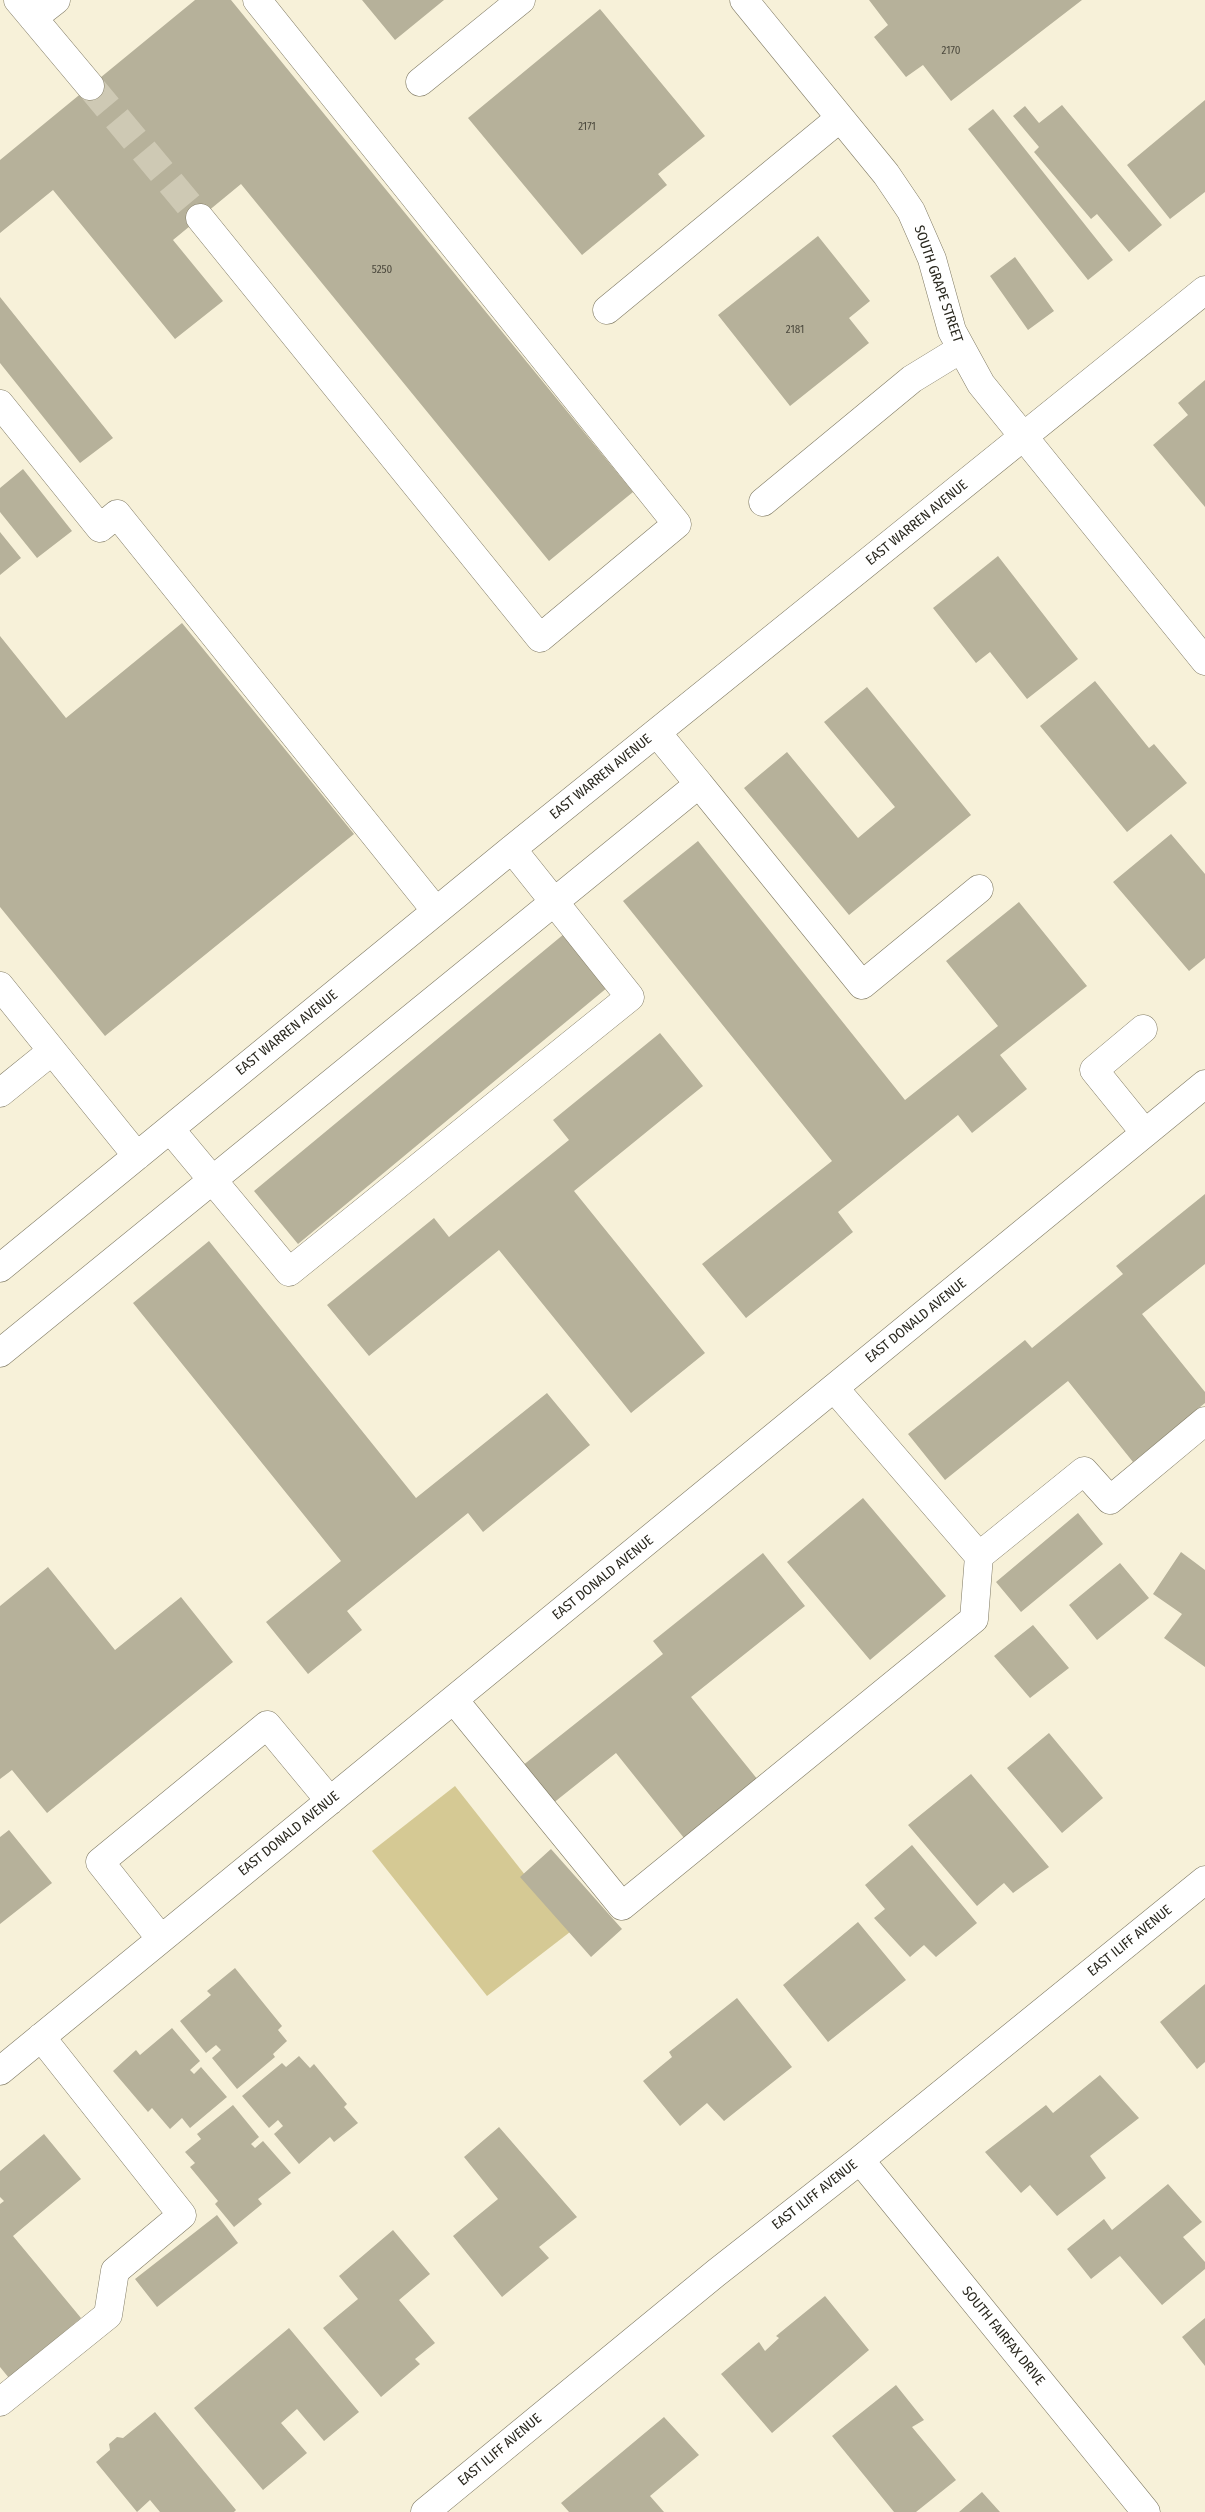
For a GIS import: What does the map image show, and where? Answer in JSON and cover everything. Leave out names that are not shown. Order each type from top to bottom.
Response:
[{"type":"street","points":[[56,0],[26,9],[90,86]]},
{"type":"street","points":[[200,218],[540,638],[677,524],[257,0]]},
{"type":"street","points":[[420,82],[521,0]]},
{"type":"street","name":"SOUTH GRAPE STREET","points":[[744,0],[886,174],[918,224],[932,260],[949,324],[960,349],[981,384],[1205,661]]},
{"type":"street","points":[[607,310],[840,118]]},
{"type":"street","name":"EAST WARREN AVENUE","points":[[0,1268],[512,849],[1205,290]]},
{"type":"street","points":[[763,502],[912,380],[960,349]]},
{"type":"street","points":[[0,404],[100,528],[117,514],[436,911]]},
{"type":"street","points":[[657,733],[862,985],[979,888]]},
{"type":"street","points":[[0,1353],[699,784]]},
{"type":"street","points":[[170,1129],[289,1272],[630,997],[512,849]]},
{"type":"street","points":[[0,986],[137,1156]]},
{"type":"street","points":[[1143,1029],[1094,1070],[1145,1134]]},
{"type":"street","points":[[0,1093],[52,1050]]},
{"type":"street","name":"EAST DONALD AVENUE","points":[[0,2071],[1145,1134],[1201,1095]]},
{"type":"street","points":[[454,1700],[622,1906],[974,1619],[979,1556],[834,1388]]},
{"type":"street","points":[[979,1556],[1084,1470],[1110,1500],[1205,1421]]},
{"type":"street","points":[[161,1939],[100,1862],[145,1824],[267,1725],[330,1801]]},
{"type":"street","name":"EAST ILIFF AVENUE","points":[[433,2510],[716,2273],[860,2160],[1205,1880]]},
{"type":"street","points":[[0,2402],[108,2315],[115,2271],[182,2215],[41,2037]]},
{"type":"street","name":"SOUTH FAIRFAX DRIVE","points":[[860,2160],[1146,2512]]},
{"type":"shaded area","points":[[455,1786],[570,1932],[487,1996],[372,1851]]},
{"type":"building","points":[[195,0],[231,0],[633,492],[549,561],[241,184],[173,240],[223,301],[175,339],[53,190],[0,233],[0,160]]},
{"type":"building","points":[[362,0],[444,0],[395,40]]},
{"type":"building","points":[[869,0],[1082,0],[951,101],[923,65],[906,77],[874,37],[888,25]]},
{"type":"building","points":[[600,9],[705,136],[658,174],[667,185],[582,255],[468,118]]},
{"type":"building","points":[[1205,100],[1205,192],[1170,219],[1127,165]]},
{"type":"building","points":[[1062,105],[1162,225],[1129,252],[1097,214],[1091,219],[1034,152],[1039,147],[1013,116],[1025,106],[1039,123]]},
{"type":"building","points":[[993,109],[1113,260],[1088,280],[968,129]]},
{"type":"building","points":[[818,236],[870,301],[849,318],[869,343],[790,406],[718,315]]},
{"type":"building","points":[[1015,257],[1054,311],[1028,330],[990,276]]},
{"type":"building","points":[[0,297],[113,438],[80,463],[0,363]]},
{"type":"building","points":[[1205,380],[1205,507],[1153,445],[1188,415],[1178,403]]},
{"type":"building","points":[[23,469],[72,531],[37,558],[0,512],[0,488]]},
{"type":"building","points":[[0,532],[21,558],[0,575]]},
{"type":"building","points":[[998,556],[1078,659],[1027,699],[990,652],[976,663],[933,608]]},
{"type":"building","points":[[182,623],[354,834],[105,1036],[0,907],[0,636],[66,718]]},
{"type":"building","points":[[1095,681],[1149,748],[1154,744],[1187,783],[1127,832],[1040,726]]},
{"type":"building","points":[[867,687],[971,815],[849,915],[744,788],[787,752],[858,838],[895,807],[824,722]]},
{"type":"building","points":[[1171,834],[1205,874],[1205,958],[1189,971],[1113,882]]},
{"type":"building","points":[[698,841],[905,1100],[998,1026],[946,961],[1019,902],[1087,986],[1000,1055],[1027,1089],[972,1133],[958,1115],[838,1212],[853,1232],[746,1318],[702,1264],[832,1161],[623,901]]},
{"type":"building","points":[[564,934],[608,987],[298,1244],[254,1191]]},
{"type":"building","points":[[660,1033],[703,1086],[574,1191],[705,1353],[631,1413],[499,1250],[369,1356],[327,1305],[434,1218],[449,1237],[569,1140],[553,1120]]},
{"type":"building","points":[[1205,1194],[1205,1264],[1142,1314],[1205,1392],[1205,1403],[1133,1462],[1068,1381],[945,1480],[908,1434],[1025,1340],[1032,1348],[1123,1274],[1116,1266]]},
{"type":"building","points":[[209,1241],[416,1498],[547,1393],[590,1445],[483,1532],[468,1513],[347,1611],[362,1630],[308,1674],[266,1622],[341,1561],[133,1303]]},
{"type":"building","points":[[863,1498],[946,1596],[870,1660],[787,1562]]},
{"type":"building","points":[[1078,1513],[1103,1544],[1021,1612],[996,1582]]},
{"type":"building","points":[[1181,1552],[1205,1570],[1205,1667],[1164,1638],[1182,1614],[1153,1594]]},
{"type":"building","points":[[763,1553],[805,1606],[691,1697],[758,1780],[684,1838],[616,1753],[547,1808],[517,1770],[663,1654],[653,1641]]},
{"type":"building","points":[[1120,1563],[1149,1598],[1097,1640],[1069,1605]]},
{"type":"building","points":[[48,1567],[115,1650],[181,1597],[233,1662],[47,1813],[12,1770],[0,1779],[0,1606]]},
{"type":"building","points":[[1033,1625],[1069,1668],[1030,1698],[994,1656]]},
{"type":"building","points":[[1049,1733],[1103,1798],[1062,1833],[1007,1768]]},
{"type":"building","points":[[971,1774],[1049,1867],[1013,1893],[1004,1883],[977,1906],[908,1825]]},
{"type":"building","points":[[9,1830],[52,1883],[0,1924],[0,1837]]},
{"type":"building","points":[[912,1845],[977,1923],[936,1957],[924,1945],[910,1957],[874,1918],[885,1909],[865,1885]]},
{"type":"building","points":[[551,1849],[622,1929],[591,1957],[520,1877]]},
{"type":"building","points":[[858,1922],[906,1980],[828,2042],[783,1985]]},
{"type":"building","points":[[235,1968],[282,2026],[278,2030],[287,2041],[273,2054],[275,2057],[237,2089],[212,2058],[221,2050],[216,2045],[206,2053],[180,2021],[211,1995],[207,1991]]},
{"type":"building","points":[[1205,1984],[1205,2062],[1197,2069],[1160,2022]]},
{"type":"building","points":[[737,1998],[792,2067],[724,2121],[707,2103],[680,2126],[643,2081],[672,2057],[669,2052]]},
{"type":"building","points":[[172,2028],[200,2061],[190,2070],[194,2074],[201,2067],[227,2097],[190,2128],[182,2118],[170,2129],[152,2108],[148,2112],[113,2071],[136,2050],[140,2055]]},
{"type":"building","points":[[299,2056],[310,2068],[314,2064],[347,2104],[344,2107],[358,2123],[334,2142],[330,2137],[299,2164],[274,2134],[283,2126],[278,2120],[269,2128],[242,2096],[282,2063],[286,2067]]},
{"type":"building","points":[[1100,2075],[1139,2118],[1090,2156],[1106,2178],[1057,2216],[1030,2185],[1021,2193],[985,2152],[1046,2105],[1053,2113]]},
{"type":"building","points":[[233,2105],[259,2137],[251,2144],[255,2148],[263,2141],[291,2173],[258,2199],[262,2204],[234,2227],[215,2204],[218,2201],[190,2167],[195,2163],[185,2152],[201,2139],[197,2134]]},
{"type":"building","points":[[499,2127],[577,2217],[539,2247],[549,2258],[502,2297],[453,2236],[498,2199],[464,2157]]},
{"type":"building","points":[[44,2134],[81,2179],[13,2236],[81,2318],[9,2378],[0,2367],[0,2204],[4,2201],[0,2197],[0,2171]]},
{"type":"building","points":[[1168,2184],[1202,2222],[1183,2237],[1205,2262],[1205,2269],[1162,2305],[1120,2256],[1091,2279],[1067,2249],[1104,2219],[1112,2230]]},
{"type":"building","points":[[217,2215],[238,2243],[157,2307],[135,2279]]},
{"type":"building","points":[[393,2230],[430,2274],[399,2300],[435,2343],[415,2359],[420,2364],[381,2397],[323,2328],[358,2299],[339,2276]]},
{"type":"building","points":[[825,2296],[869,2350],[772,2433],[721,2374],[759,2342],[765,2351],[779,2338],[776,2336]]},
{"type":"building","points":[[1205,2318],[1205,2366],[1182,2337]]},
{"type":"building","points":[[289,2328],[359,2412],[324,2441],[297,2409],[281,2423],[307,2453],[263,2490],[194,2408]]},
{"type":"building","points":[[896,2385],[924,2420],[912,2427],[956,2480],[916,2512],[894,2512],[832,2436]]},
{"type":"building","points":[[155,2412],[236,2510],[234,2512],[160,2512],[150,2500],[137,2512],[96,2462],[110,2450],[109,2444],[117,2437],[123,2438]]},
{"type":"building","points":[[664,2417],[699,2455],[650,2496],[664,2512],[569,2512],[561,2503]]},
{"type":"building","points":[[982,2492],[1000,2512],[959,2512]]},
{"type":"tunnel","points":[[90,86],[200,218]]}]
